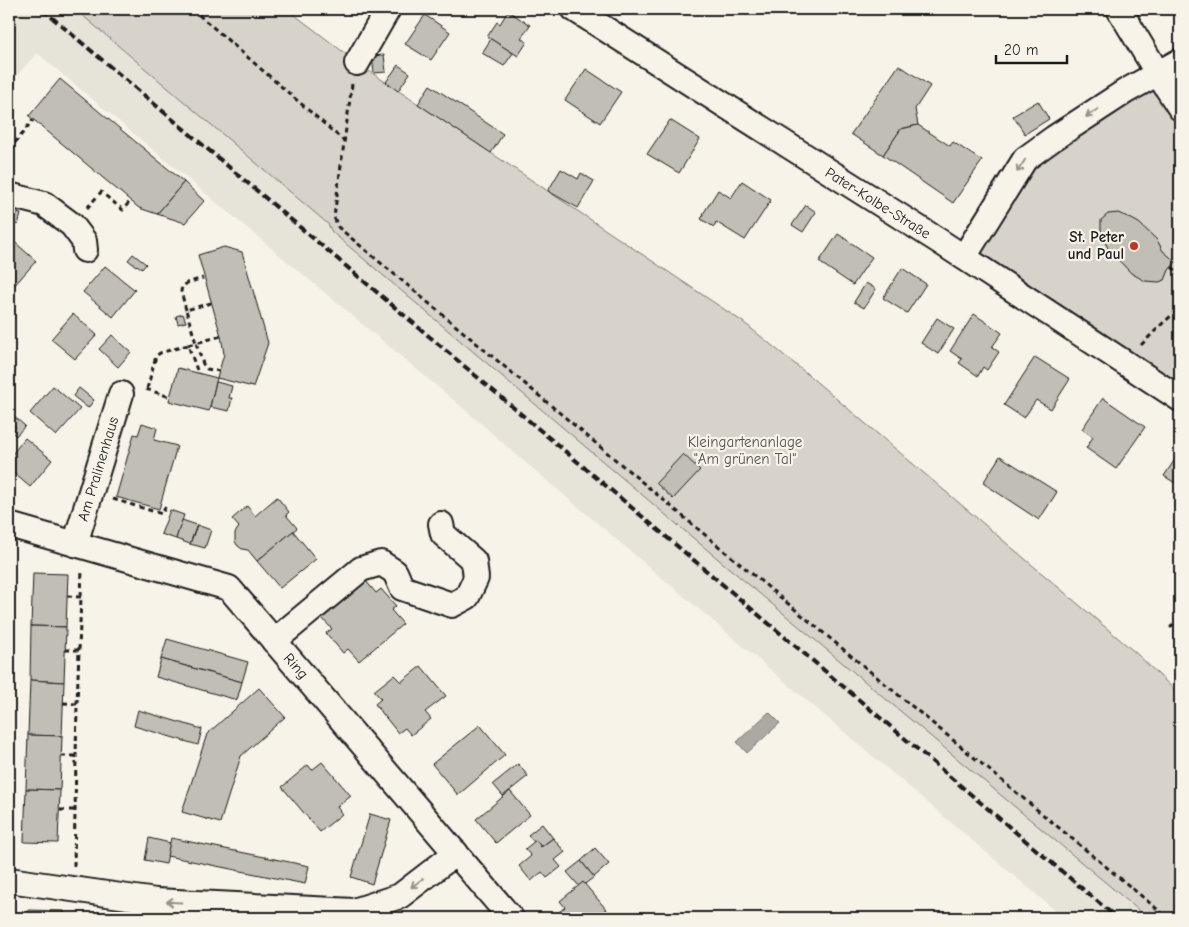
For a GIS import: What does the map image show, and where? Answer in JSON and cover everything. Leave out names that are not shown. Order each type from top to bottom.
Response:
[{"type":"street","points":[[357,62],[388,9]]},
{"type":"street","name":"Pater-Kolbe-Straße","points":[[574,9],[964,258],[1180,399]]},
{"type":"street","points":[[1119,9],[1180,108]]},
{"type":"street","points":[[964,258],[1025,159],[1126,91],[1180,61]]},
{"type":"street","points":[[9,195],[44,204],[72,225],[84,241],[85,250]]},
{"type":"street","name":"Am Pralinenhaus","points":[[79,554],[121,394]]},
{"type":"street","points":[[274,641],[361,569],[381,563],[395,572],[402,588],[452,605],[467,597],[476,578],[474,561],[442,534],[441,524]]},
{"type":"street","name":"Ring","points":[[11,532],[79,554],[229,588],[512,918]]},
{"type":"street","points":[[9,880],[156,901],[354,912],[400,896],[456,854]]},
{"type":"path","points":[[192,9],[344,142]]},
{"type":"path","points":[[357,62],[354,68],[334,217],[338,227],[716,544],[1168,918]]},
{"type":"path","points":[[9,150],[33,120]]},
{"type":"path","points":[[72,225],[101,192],[123,210],[130,201]]},
{"type":"path","points":[[1172,266],[1180,274]]},
{"type":"path","points":[[203,278],[187,283],[181,290],[203,364],[207,369],[219,371]]},
{"type":"path","points":[[186,310],[211,302]]},
{"type":"path","points":[[1136,350],[1180,308]]},
{"type":"path","points":[[147,389],[156,356],[160,353],[221,336]]},
{"type":"path","points":[[188,345],[198,373]]},
{"type":"path","points":[[110,499],[162,514],[166,506]]},
{"type":"path","points":[[73,890],[81,597],[79,554]]},
{"type":"path","points":[[67,596],[81,597]]},
{"type":"path","points":[[1179,617],[1171,627],[1180,634]]},
{"type":"path","points":[[65,650],[79,650]]},
{"type":"path","points":[[63,703],[77,704]]},
{"type":"path","points":[[61,756],[76,756]]},
{"type":"path","points":[[60,810],[75,810]]},
{"type":"shaded area","points":[[9,9],[75,9],[328,224],[332,232],[699,543],[1148,918],[1064,918],[469,413],[37,53],[9,84]]},
{"type":"shaded area","points":[[769,712],[780,723],[747,753],[737,742]]},
{"type":"green space","name":"Kleingartenanlage \"Am grünen Tal\"","points":[[75,9],[287,9],[363,67],[743,322],[806,373],[1137,654],[1180,695],[1180,918],[1148,918],[699,543],[332,232],[328,224]]},
{"type":"green space","points":[[1158,74],[1180,108],[1180,399],[964,257],[1025,159]]},
{"type":"building","points":[[508,11],[530,25],[521,38],[527,42],[518,56],[487,37],[497,22],[500,24]]},
{"type":"building","points":[[425,15],[450,32],[431,60],[405,44]]},
{"type":"building","points":[[491,39],[513,53],[504,66],[482,53]]},
{"type":"building","points":[[384,55],[386,72],[374,73],[372,56]]},
{"type":"building","points":[[398,65],[410,73],[398,91],[386,82]]},
{"type":"building","points":[[899,65],[930,86],[915,109],[918,125],[901,129],[883,155],[851,134]]},
{"type":"building","points":[[586,69],[621,92],[600,123],[565,100]]},
{"type":"building","points":[[60,79],[184,182],[157,214],[139,208],[29,116]]},
{"type":"building","points":[[430,85],[503,134],[491,153],[418,104]]},
{"type":"building","points":[[1038,101],[1049,119],[1025,134],[1013,116]]},
{"type":"building","points":[[670,120],[700,139],[679,173],[647,154]]},
{"type":"building","points":[[918,125],[950,146],[953,142],[982,161],[953,203],[883,155],[901,129]]},
{"type":"building","points":[[561,169],[578,179],[581,173],[594,181],[578,208],[548,191]]},
{"type":"building","points":[[742,181],[771,200],[745,240],[716,222],[714,227],[701,219],[718,190],[731,198]]},
{"type":"building","points":[[184,182],[204,201],[185,223],[157,214]]},
{"type":"building","points":[[806,205],[816,212],[803,232],[792,225]]},
{"type":"building","points":[[9,211],[21,214],[18,225],[9,222]]},
{"type":"building","name":"St. Peter und Paul","points":[[1118,213],[1139,223],[1157,240],[1163,251],[1176,262],[1169,270],[1165,280],[1159,282],[1145,281],[1131,273],[1109,250],[1101,230],[1101,220],[1108,214]]},
{"type":"building","points":[[838,234],[872,257],[853,285],[819,262]]},
{"type":"building","points":[[9,237],[36,261],[13,287],[9,283]]},
{"type":"building","points":[[224,247],[242,252],[268,343],[253,387],[217,378],[224,354],[221,336],[198,255]]},
{"type":"building","points":[[133,254],[146,264],[142,269],[128,260]]},
{"type":"building","points":[[105,266],[135,290],[113,317],[83,292]]},
{"type":"building","points":[[902,268],[926,284],[907,313],[883,298]]},
{"type":"building","points":[[866,283],[876,289],[864,308],[854,302]]},
{"type":"building","points":[[73,314],[97,335],[75,359],[51,339]]},
{"type":"building","points":[[183,314],[186,322],[178,324],[176,316]]},
{"type":"building","points":[[974,314],[1002,333],[992,347],[999,352],[987,370],[983,367],[978,376],[959,363],[962,359],[950,351]]},
{"type":"building","points":[[937,318],[954,329],[938,354],[921,343]]},
{"type":"building","points":[[112,335],[131,352],[118,367],[99,349]]},
{"type":"building","points":[[1035,357],[1070,379],[1051,409],[1036,400],[1024,418],[1004,405]]},
{"type":"building","points":[[178,368],[217,378],[209,411],[169,401]]},
{"type":"building","points":[[216,382],[232,386],[229,398],[232,398],[229,411],[210,407]]},
{"type":"building","points":[[53,386],[80,409],[56,436],[30,413]]},
{"type":"building","points":[[79,388],[94,400],[88,408],[73,396]]},
{"type":"building","points":[[1103,398],[1145,427],[1116,469],[1086,448],[1093,437],[1082,429]]},
{"type":"building","points":[[15,417],[25,426],[16,436],[12,432],[16,427],[11,423]]},
{"type":"building","points":[[142,423],[157,428],[154,440],[177,446],[159,509],[116,497],[134,434],[138,435]]},
{"type":"building","points":[[25,438],[52,460],[30,487],[9,469],[9,458]]},
{"type":"building","points":[[1180,452],[1180,475],[1175,483],[1164,476]]},
{"type":"building","points":[[683,454],[700,470],[673,499],[656,483]]},
{"type":"building","points":[[1000,456],[1057,492],[1039,520],[983,483]]},
{"type":"building","points":[[277,497],[289,512],[286,515],[297,528],[257,561],[248,550],[242,549],[237,545],[235,533],[239,527],[232,519],[247,506],[255,516]]},
{"type":"building","points":[[170,510],[184,515],[176,539],[161,534]]},
{"type":"building","points":[[182,520],[197,525],[190,544],[176,539]]},
{"type":"building","points":[[197,525],[211,530],[205,548],[190,544]]},
{"type":"building","points":[[293,531],[316,559],[280,588],[257,561]]},
{"type":"building","points":[[33,573],[68,574],[66,627],[31,626]]},
{"type":"building","points":[[365,580],[376,593],[381,589],[396,606],[391,610],[403,624],[359,661],[348,649],[343,653],[326,633],[332,629],[321,617]]},
{"type":"building","points":[[31,626],[66,627],[64,682],[30,680]]},
{"type":"building","points":[[167,639],[248,662],[242,682],[161,659]]},
{"type":"building","points":[[161,659],[242,682],[237,700],[156,677]]},
{"type":"building","points":[[421,666],[446,696],[425,712],[431,719],[411,735],[405,728],[398,733],[375,704],[381,699],[374,691],[394,675],[401,682]]},
{"type":"building","points":[[30,680],[64,682],[62,736],[28,735]]},
{"type":"building","points":[[259,688],[285,717],[241,756],[220,823],[182,812],[207,734]]},
{"type":"building","points":[[138,710],[202,729],[198,745],[134,726]]},
{"type":"building","points":[[480,725],[505,755],[458,795],[432,764]]},
{"type":"building","points":[[28,735],[62,736],[60,790],[26,789]]},
{"type":"building","points":[[322,762],[351,796],[337,807],[342,814],[320,832],[282,787],[308,765],[312,770]]},
{"type":"building","points":[[518,764],[528,776],[503,796],[493,784]]},
{"type":"building","points":[[26,789],[60,790],[58,843],[24,842]]},
{"type":"building","points":[[510,791],[530,815],[496,843],[476,819]]},
{"type":"building","points":[[370,814],[391,820],[372,884],[351,877]]},
{"type":"building","points":[[542,824],[553,838],[541,847],[536,840],[534,842],[528,835]]},
{"type":"building","points":[[149,838],[170,843],[166,864],[145,860]]},
{"type":"building","points":[[171,838],[309,866],[305,884],[167,856]]},
{"type":"building","points":[[553,838],[565,852],[555,860],[561,867],[547,878],[542,872],[531,881],[519,866],[531,856],[525,849],[536,840],[541,847]]},
{"type":"building","points":[[595,848],[609,864],[594,877],[581,861]]},
{"type":"building","points":[[581,861],[594,877],[579,886],[567,872]]},
{"type":"building","points":[[583,882],[606,909],[595,918],[562,918],[558,913],[565,907],[560,901]]},
{"type":"building","points":[[606,909],[614,918],[595,918]]},
{"type":"building","points":[[28,910],[64,911],[64,918],[27,918]]},
{"type":"railway","points":[[42,9],[1117,918]]},
{"type":"place","name":"St. Peter und Paul","points":[[1134,246]]}]
